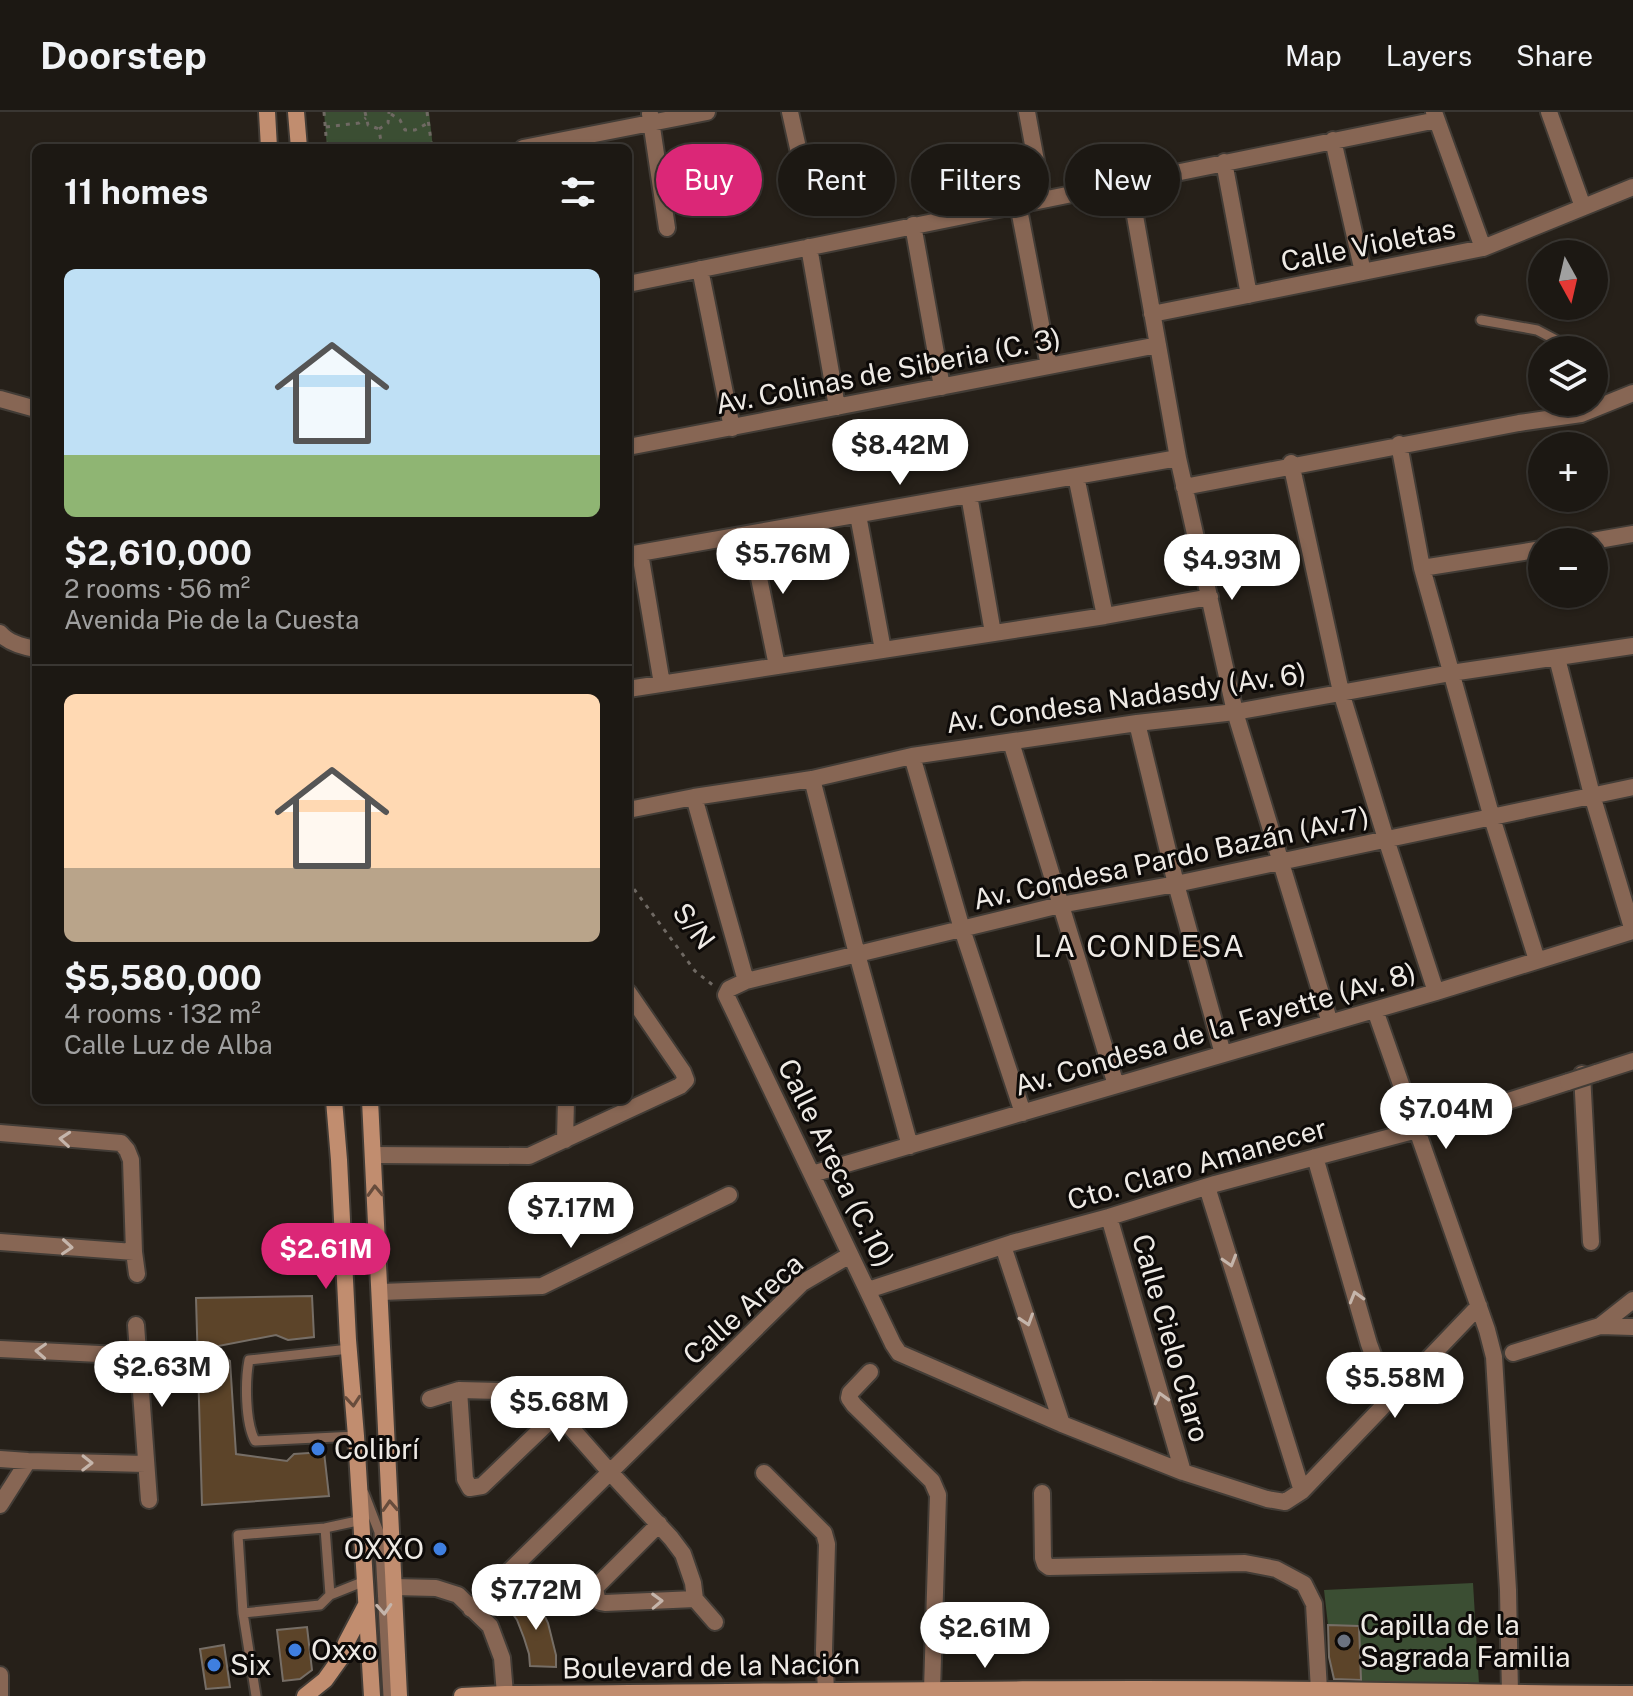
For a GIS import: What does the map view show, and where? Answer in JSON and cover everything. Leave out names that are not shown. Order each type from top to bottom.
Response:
[{"type":"main road","points":[[267,112],[269,144]]},
{"type":"main road","points":[[296,112],[299,144]]},
{"type":"main road","points":[[334,1104],[372,1696]]},
{"type":"main road","points":[[370,1104],[399,1696]]},
{"type":"main road","points":[[305,1696],[325,1680],[340,1659],[366,1603]]},
{"type":"main road","name":"Boulevard de la Nación","points":[[462,1696],[932,1690],[1633,1694]]},
{"type":"main road","points":[[633,1696],[663,1693]]},
{"type":"street","points":[[543,144],[651,118],[707,112]]},
{"type":"street","points":[[790,112],[797,144]]},
{"type":"street","points":[[1027,112],[1033,144]]},
{"type":"street","points":[[1549,112],[1583,207]]},
{"type":"street","points":[[1180,171],[1435,116],[1483,248]]},
{"type":"street","points":[[651,118],[667,228]]},
{"type":"street","points":[[1333,140],[1363,272]]},
{"type":"street","points":[[1224,162],[1249,295]]},
{"type":"street","name":"Calle Violetas","points":[[1152,314],[1483,248],[1633,187]]},
{"type":"street","points":[[632,283],[958,216]]},
{"type":"street","points":[[1020,216],[1049,366]]},
{"type":"street","points":[[1135,216],[1178,458],[1235,712],[1330,1023]]},
{"type":"street","points":[[913,225],[942,387]]},
{"type":"street","points":[[809,247],[837,407]]},
{"type":"street","points":[[700,269],[732,428]]},
{"type":"street","name":"Av. Colinas de Siberia (C. 3)","points":[[632,446],[1158,345]]},
{"type":"street","points":[[1608,400],[1633,393]]},
{"type":"street","points":[[0,399],[32,408]]},
{"type":"street","points":[[1184,487],[1547,416]]},
{"type":"street","points":[[1399,445],[1422,568],[1492,818],[1537,960]]},
{"type":"street","points":[[662,684],[634,554],[1178,458]]},
{"type":"street","points":[[1292,465],[1341,692],[1436,992]]},
{"type":"street","points":[[1076,476],[1105,616]]},
{"type":"street","points":[[969,495],[993,633]]},
{"type":"street","points":[[858,515],[883,650]]},
{"type":"street","points":[[750,534],[777,666]]},
{"type":"street","points":[[1608,538],[1633,534]]},
{"type":"street","points":[[1422,568],[1528,551]]},
{"type":"street","points":[[632,688],[1210,597]]},
{"type":"street","points":[[0,633],[2,637],[32,648]]},
{"type":"street","name":"Av. Condesa Nadasdy (Av. 6)","points":[[632,809],[812,779],[912,756],[1235,712],[1451,673],[1633,646]]},
{"type":"street","points":[[1557,658],[1592,795],[1633,931]]},
{"type":"street","points":[[1137,723],[1176,884],[1223,1054]]},
{"type":"street","points":[[1011,742],[1116,1085]]},
{"type":"street","points":[[912,756],[962,929],[1023,1113]]},
{"type":"street","points":[[812,779],[910,1146]]},
{"type":"street","name":"Av. Condesa Pardo Bazán (Av.7)","points":[[726,995],[729,989],[746,981],[1060,905],[1176,884],[1633,787]]},
{"type":"street","points":[[694,797],[746,981]]},
{"type":"street","name":"Av. Condesa de la Fayette (Av. 8)","points":[[812,1174],[1436,992],[1633,931]]},
{"type":"street","name":"Calle Areca (C.10)","points":[[726,995],[899,1353],[1062,1424]]},
{"type":"street","points":[[374,1155],[529,1156],[680,1086],[686,1080],[683,1072],[632,998]]},
{"type":"street","points":[[1375,1010],[1494,1357],[1508,1590],[1510,1694]]},
{"type":"street","name":"Cto. Claro Amanecer","points":[[868,1290],[1003,1246],[1417,1130],[1633,1061]]},
{"type":"street","points":[[1582,1076],[1591,1242]]},
{"type":"street","points":[[565,1140],[566,1104]]},
{"type":"street","points":[[0,1133],[121,1143],[131,1160],[137,1274]]},
{"type":"street","points":[[1315,1157],[1369,1344],[1389,1398]]},
{"type":"street","points":[[1207,1187],[1302,1491]]},
{"type":"street","points":[[381,1292],[542,1286],[729,1195]]},
{"type":"street","name":"Calle Cielo Claro","points":[[1109,1217],[1183,1472]]},
{"type":"street","points":[[0,1242],[134,1252]]},
{"type":"street","points":[[1003,1246],[1062,1424],[1183,1472],[1285,1502],[1302,1491],[1479,1306]]},
{"type":"street","name":"Calle Areca","points":[[471,1609],[802,1283],[850,1255]]},
{"type":"street","points":[[1600,1326],[1633,1300]]},
{"type":"street","points":[[136,1325],[149,1500]]},
{"type":"street","points":[[1513,1353],[1600,1326],[1633,1327]]},
{"type":"street","points":[[0,1349],[139,1356]]},
{"type":"street","points":[[870,1372],[849,1398],[932,1481],[938,1495],[932,1690]]},
{"type":"street","points":[[459,1390],[465,1479],[470,1488],[482,1486],[558,1413]]},
{"type":"street","points":[[430,1399],[459,1390],[534,1392],[558,1413],[683,1554],[695,1599],[715,1622]]},
{"type":"street","points":[[0,1459],[146,1464]]},
{"type":"street","points":[[0,1505],[28,1461]]},
{"type":"street","points":[[764,1473],[824,1533],[827,1544],[826,1691]]},
{"type":"street","points":[[1042,1493],[1043,1558],[1049,1567],[1245,1563],[1276,1569],[1304,1584],[1314,1604],[1319,1690]]},
{"type":"street","points":[[659,1524],[595,1588],[597,1598],[605,1603],[695,1599]]},
{"type":"street","points":[[394,1587],[436,1588],[458,1595],[490,1626],[502,1658],[505,1694]]},
{"type":"street","points":[[0,1675],[0,1696]]},
{"type":"lane","points":[[1481,320],[1537,330],[1548,336]]},
{"type":"lane","points":[[349,1349],[249,1360],[250,1431],[255,1441],[356,1436]]},
{"type":"lane","points":[[359,1479],[379,1532],[388,1696]]},
{"type":"lane","points":[[256,1696],[243,1613],[238,1535],[325,1528],[362,1520]]},
{"type":"lane","points":[[325,1528],[330,1595]]},
{"type":"lane","points":[[243,1613],[320,1605],[330,1595],[365,1581]]},
{"type":"path","points":[[324,112],[327,144]]},
{"type":"path","points":[[365,112],[368,125],[379,129]]},
{"type":"path","points":[[427,112],[431,144]]},
{"type":"path","points":[[379,129],[388,123],[390,113],[400,120],[405,130],[415,130],[428,123]]},
{"type":"path","points":[[326,127],[359,123],[366,118]]},
{"type":"path","points":[[379,129],[380,144]]},
{"type":"path","name":"S/N","points":[[632,886],[695,971],[726,995]]},
{"type":"green space","points":[[324,112],[429,112],[433,144],[327,144]]},
{"type":"green space","points":[[1473,1583],[1479,1684],[1361,1685],[1359,1626],[1328,1625],[1324,1590]]},
{"type":"building","points":[[312,1296],[314,1337],[288,1340],[276,1335],[213,1347],[230,1361],[236,1454],[287,1461],[294,1454],[324,1452],[329,1496],[202,1505],[196,1298]]},
{"type":"building","points":[[531,1593],[548,1623],[556,1667],[530,1666],[524,1638],[510,1610]]},
{"type":"building","name":"Capilla de la Sagrada Familia","points":[[1328,1625],[1359,1626],[1361,1680],[1334,1679],[1329,1657]]},
{"type":"building","name":"Oxxo","points":[[307,1627],[312,1670],[300,1679],[283,1681],[277,1630]]},
{"type":"building","name":"Six","points":[[224,1645],[230,1687],[206,1689],[200,1649]]},
{"type":"place","name":"Colibrí","points":[[318,1449]]},
{"type":"place","name":"OXXO","points":[[440,1549]]},
{"type":"place","name":"Capilla de la Sagrada Familia","points":[[1344,1641]]},
{"type":"place","name":"Oxxo","points":[[295,1650]]},
{"type":"place","name":"Six","points":[[214,1665]]},
{"type":"district","name":"LA CONDESA","points":[[1140,947]]}]
